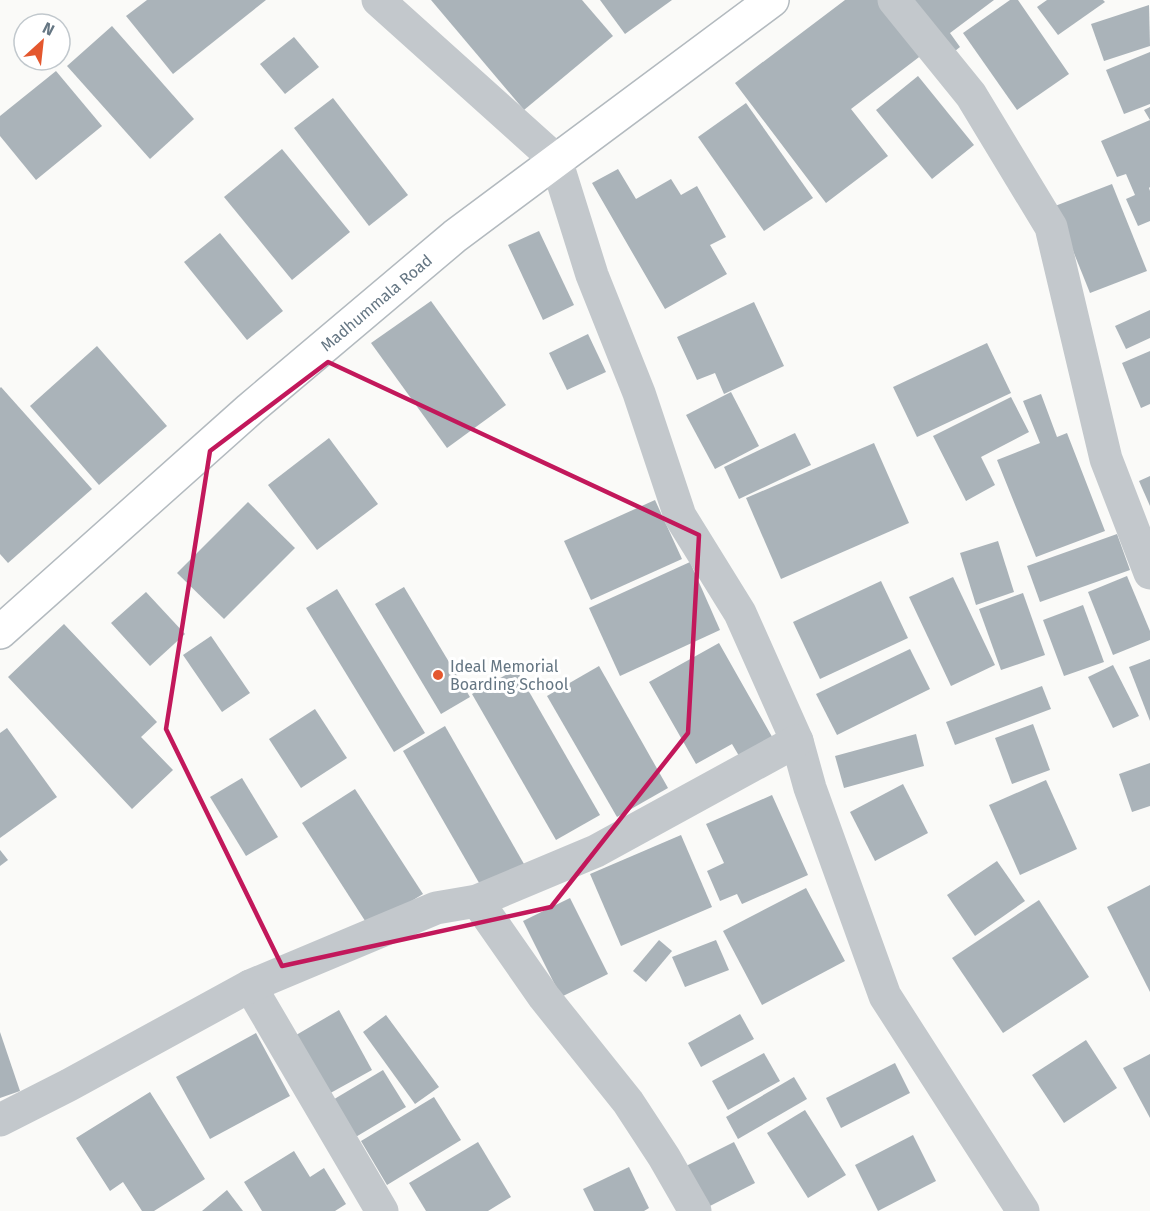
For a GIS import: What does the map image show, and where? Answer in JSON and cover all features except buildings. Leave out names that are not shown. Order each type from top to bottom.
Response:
[{"type":"street","points":[[378,0],[556,160],[592,275],[639,393],[680,516],[740,613],[797,741],[810,788],[885,996],[1023,1211]]},
{"type":"street","name":"Madhummala Road","points":[[0,632],[250,409],[455,236],[772,0]]},
{"type":"street","points":[[894,0],[971,95],[1051,227],[1106,459],[1150,573]]},
{"type":"street","points":[[0,1120],[69,1086],[250,986],[436,909],[477,901],[596,851],[797,741]]},
{"type":"street","points":[[477,901],[544,998],[628,1102],[664,1157],[695,1211]]},
{"type":"street","points":[[250,986],[382,1211]]},
{"type":"highlighted area","points":[[328,362],[699,535],[688,733],[551,907],[282,966],[166,729],[210,451]]},
{"type":"place","name":"Ideal Memorial Boarding School","points":[[438,675]]}]
